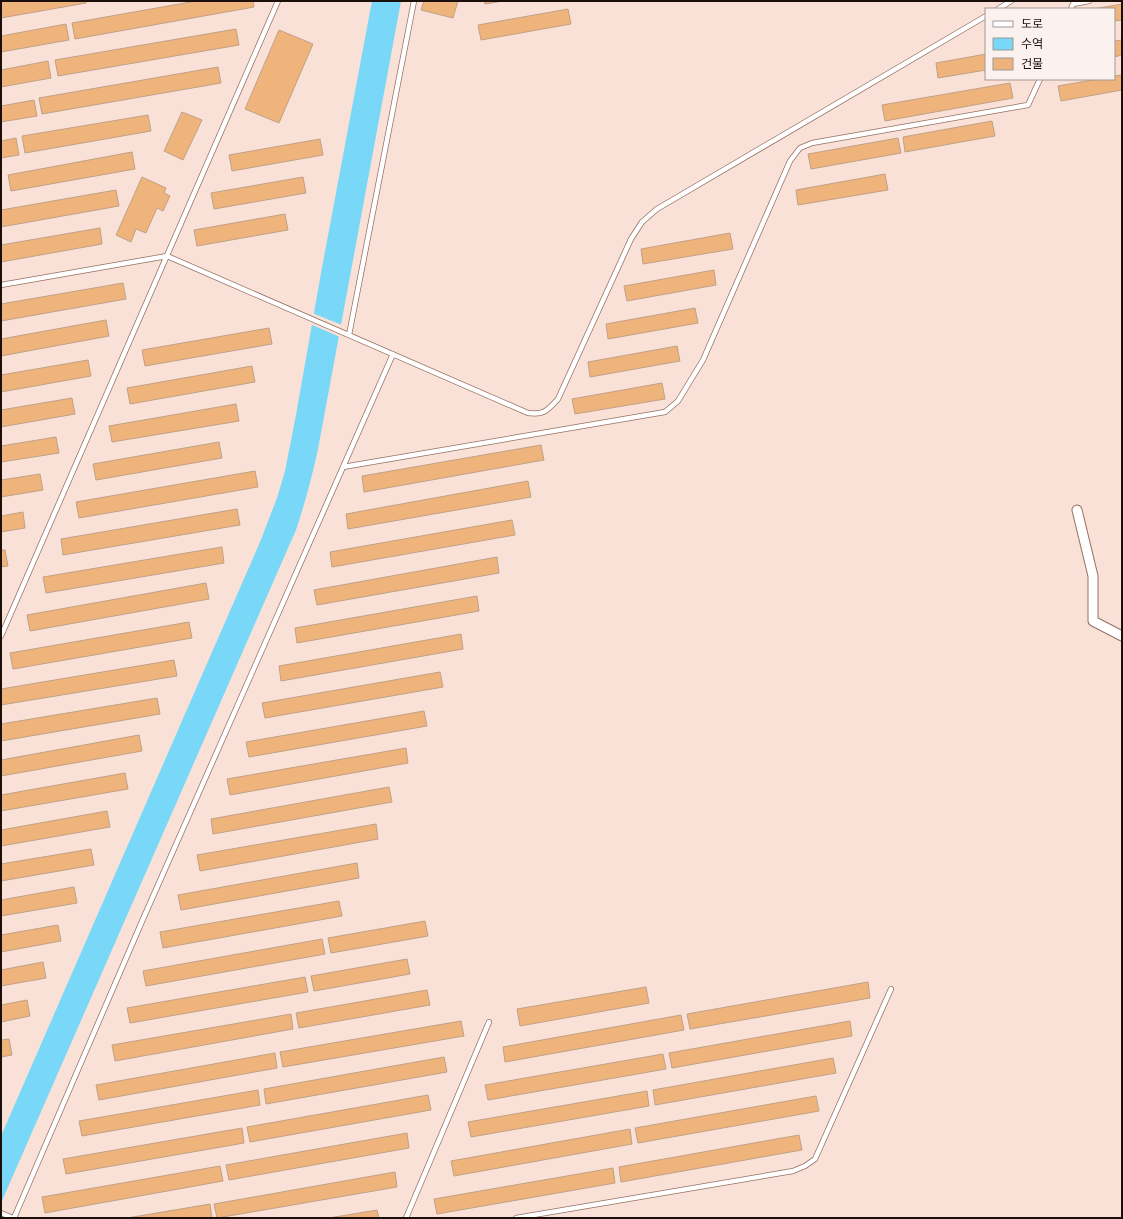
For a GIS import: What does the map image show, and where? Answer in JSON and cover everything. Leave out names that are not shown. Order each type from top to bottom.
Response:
[{"type":"street","points":[[1076,510],[1093,576],[1093,621],[1122,636]]},
{"type":"lane","points":[[1,636],[278,1]]},
{"type":"lane","points":[[349,335],[414,1]]},
{"type":"lane","points":[[1000,8],[1011,1]]},
{"type":"lane","points":[[1071,8],[1073,4],[1089,1]]},
{"type":"lane","points":[[1,285],[167,256],[528,413],[539,414],[549,410],[558,399],[631,239],[642,222],[657,209],[985,17]]},
{"type":"lane","points":[[343,466],[665,412],[678,401],[702,360],[790,161],[800,148],[812,142],[1028,105],[1040,80]]},
{"type":"lane","points":[[1,1213],[13,1218],[143,919],[393,354]]},
{"type":"lane","points":[[516,1218],[794,1171],[805,1166],[814,1159],[891,989]]},
{"type":"lane","points":[[406,1218],[489,1022]]},
{"type":"water","points":[[372,1],[401,1],[318,449],[311,480],[296,530],[1,1203],[1,1136],[260,542],[277,498],[285,471],[296,415]]},
{"type":"pier","points":[[312,313],[342,325],[340,337],[310,324]]},
{"type":"building","points":[[1,1],[86,1],[86,3],[1,18]]},
{"type":"building","points":[[196,1],[253,1],[254,7],[75,39],[72,23]]},
{"type":"building","points":[[424,1],[458,1],[453,18],[421,10]]},
{"type":"building","points":[[484,1],[503,1],[485,4]]},
{"type":"building","points":[[1122,4],[1122,20],[1115,21],[1115,8],[1099,8]]},
{"type":"building","points":[[568,9],[571,24],[481,40],[478,25]]},
{"type":"building","points":[[66,24],[69,40],[1,52],[1,36]]},
{"type":"building","points":[[236,29],[239,45],[58,76],[55,60]]},
{"type":"building","points":[[279,30],[313,44],[279,123],[245,109]]},
{"type":"building","points":[[1122,40],[1122,55],[1115,57],[1115,41]]},
{"type":"building","points":[[985,54],[985,70],[938,78],[936,63]]},
{"type":"building","points":[[48,61],[51,78],[1,87],[1,70]]},
{"type":"building","points":[[218,67],[221,83],[42,114],[39,98]]},
{"type":"building","points":[[1122,75],[1122,90],[1061,101],[1058,86],[1092,80],[1115,80],[1115,76]]},
{"type":"building","points":[[1010,83],[1013,98],[885,121],[882,105]]},
{"type":"building","points":[[34,100],[37,116],[1,122],[1,106]]},
{"type":"building","points":[[182,112],[202,120],[183,160],[164,151]]},
{"type":"building","points":[[148,115],[151,131],[25,153],[22,136]]},
{"type":"building","points":[[992,121],[995,136],[905,152],[903,137]]},
{"type":"building","points":[[16,138],[19,155],[1,158],[1,141]]},
{"type":"building","points":[[898,138],[901,153],[811,169],[808,154]]},
{"type":"building","points":[[320,139],[323,155],[232,171],[229,155]]},
{"type":"building","points":[[132,152],[135,169],[11,191],[8,175]]},
{"type":"building","points":[[885,174],[888,190],[798,205],[796,190]]},
{"type":"building","points":[[142,177],[166,188],[164,193],[170,196],[163,211],[157,208],[146,233],[136,229],[131,242],[116,235]]},
{"type":"building","points":[[303,177],[306,193],[214,209],[211,193]]},
{"type":"building","points":[[116,190],[119,206],[1,227],[1,210]]},
{"type":"building","points":[[285,214],[288,230],[197,246],[194,230]]},
{"type":"building","points":[[100,228],[102,244],[1,262],[1,245]]},
{"type":"building","points":[[730,233],[733,249],[643,264],[641,249]]},
{"type":"building","points":[[714,270],[716,285],[627,301],[624,286]]},
{"type":"building","points":[[123,283],[126,299],[1,321],[1,304]]},
{"type":"building","points":[[695,308],[698,323],[608,339],[606,324]]},
{"type":"building","points":[[106,320],[109,336],[1,356],[1,339]]},
{"type":"building","points":[[269,328],[272,344],[145,366],[142,350]]},
{"type":"building","points":[[677,346],[680,361],[590,377],[588,362]]},
{"type":"building","points":[[88,360],[91,376],[1,392],[1,375]]},
{"type":"building","points":[[252,366],[255,382],[130,404],[127,388]]},
{"type":"building","points":[[662,383],[665,399],[575,414],[572,399]]},
{"type":"building","points":[[72,398],[75,414],[1,427],[1,410]]},
{"type":"building","points":[[236,404],[239,421],[112,442],[109,426]]},
{"type":"building","points":[[56,437],[59,453],[1,462],[1,446]]},
{"type":"building","points":[[219,442],[222,458],[96,480],[93,464]]},
{"type":"building","points":[[541,445],[544,460],[364,492],[362,476]]},
{"type":"building","points":[[255,471],[258,487],[79,518],[76,502]]},
{"type":"building","points":[[40,474],[43,490],[1,497],[1,480]]},
{"type":"building","points":[[528,481],[531,497],[348,529],[346,514]]},
{"type":"building","points":[[237,509],[240,525],[63,555],[61,539]]},
{"type":"building","points":[[23,512],[25,528],[1,532],[1,516]]},
{"type":"building","points":[[512,520],[515,535],[332,567],[330,552]]},
{"type":"building","points":[[222,547],[224,563],[46,593],[43,577]]},
{"type":"building","points":[[1,550],[5,550],[8,566],[1,567]]},
{"type":"building","points":[[497,557],[499,573],[317,605],[314,590]]},
{"type":"building","points":[[206,583],[209,599],[30,631],[27,615]]},
{"type":"building","points":[[477,596],[479,611],[297,643],[295,628]]},
{"type":"building","points":[[189,622],[192,638],[13,669],[10,653]]},
{"type":"building","points":[[461,634],[463,649],[281,681],[279,666]]},
{"type":"building","points":[[174,660],[177,676],[1,705],[1,689]]},
{"type":"building","points":[[440,672],[443,687],[265,718],[262,703]]},
{"type":"building","points":[[157,698],[160,714],[1,741],[1,724]]},
{"type":"building","points":[[424,711],[427,726],[249,757],[246,742]]},
{"type":"building","points":[[139,735],[142,751],[1,776],[1,760]]},
{"type":"building","points":[[406,748],[408,763],[230,795],[227,779]]},
{"type":"building","points":[[125,773],[128,789],[1,811],[1,795]]},
{"type":"building","points":[[389,787],[392,802],[213,834],[211,819]]},
{"type":"building","points":[[107,811],[110,827],[1,846],[1,830]]},
{"type":"building","points":[[376,824],[378,839],[200,871],[197,855]]},
{"type":"building","points":[[91,849],[94,865],[1,881],[1,864]]},
{"type":"building","points":[[357,863],[359,878],[181,910],[178,895]]},
{"type":"building","points":[[74,887],[77,903],[1,916],[1,900]]},
{"type":"building","points":[[339,901],[342,916],[163,948],[160,932]]},
{"type":"building","points":[[425,921],[428,936],[331,953],[328,938]]},
{"type":"building","points":[[58,925],[61,941],[1,952],[1,935]]},
{"type":"building","points":[[322,939],[325,954],[146,986],[143,971]]},
{"type":"building","points":[[407,959],[410,974],[314,991],[311,976]]},
{"type":"building","points":[[43,962],[46,978],[1,986],[1,970]]},
{"type":"building","points":[[305,977],[308,992],[130,1023],[127,1008]]},
{"type":"building","points":[[868,982],[870,998],[690,1029],[687,1014]]},
{"type":"building","points":[[646,987],[649,1003],[520,1026],[517,1009]]},
{"type":"building","points":[[427,990],[430,1005],[299,1028],[296,1013]]},
{"type":"building","points":[[27,1000],[30,1016],[1,1022],[1,1005]]},
{"type":"building","points":[[291,1014],[293,1029],[115,1061],[112,1045]]},
{"type":"building","points":[[681,1015],[684,1030],[505,1062],[503,1047]]},
{"type":"building","points":[[461,1021],[464,1036],[283,1067],[280,1052]]},
{"type":"building","points":[[850,1021],[852,1036],[672,1068],[669,1053]]},
{"type":"building","points":[[9,1039],[12,1055],[1,1057],[1,1040]]},
{"type":"building","points":[[275,1053],[277,1068],[99,1100],[96,1085]]},
{"type":"building","points":[[663,1054],[666,1069],[488,1100],[485,1085]]},
{"type":"building","points":[[444,1057],[447,1072],[266,1104],[264,1089]]},
{"type":"building","points":[[833,1058],[836,1073],[655,1105],[653,1090]]},
{"type":"building","points":[[258,1090],[260,1105],[82,1136],[79,1121]]},
{"type":"building","points":[[647,1091],[649,1106],[471,1137],[468,1122]]},
{"type":"building","points":[[428,1095],[431,1110],[250,1142],[247,1127]]},
{"type":"building","points":[[816,1096],[819,1111],[638,1143],[635,1128]]},
{"type":"building","points":[[242,1128],[244,1143],[66,1174],[63,1159]]},
{"type":"building","points":[[630,1129],[632,1144],[454,1176],[451,1161]]},
{"type":"building","points":[[407,1133],[409,1148],[229,1180],[226,1165]]},
{"type":"building","points":[[799,1135],[802,1150],[621,1182],[619,1167]]},
{"type":"building","points":[[220,1166],[223,1181],[45,1213],[42,1197]]},
{"type":"building","points":[[613,1168],[615,1183],[437,1214],[434,1199]]},
{"type":"building","points":[[395,1172],[397,1187],[217,1218],[214,1204]]},
{"type":"building","points":[[210,1204],[212,1218],[127,1218]]},
{"type":"building","points":[[377,1210],[379,1218],[329,1218]]}]
